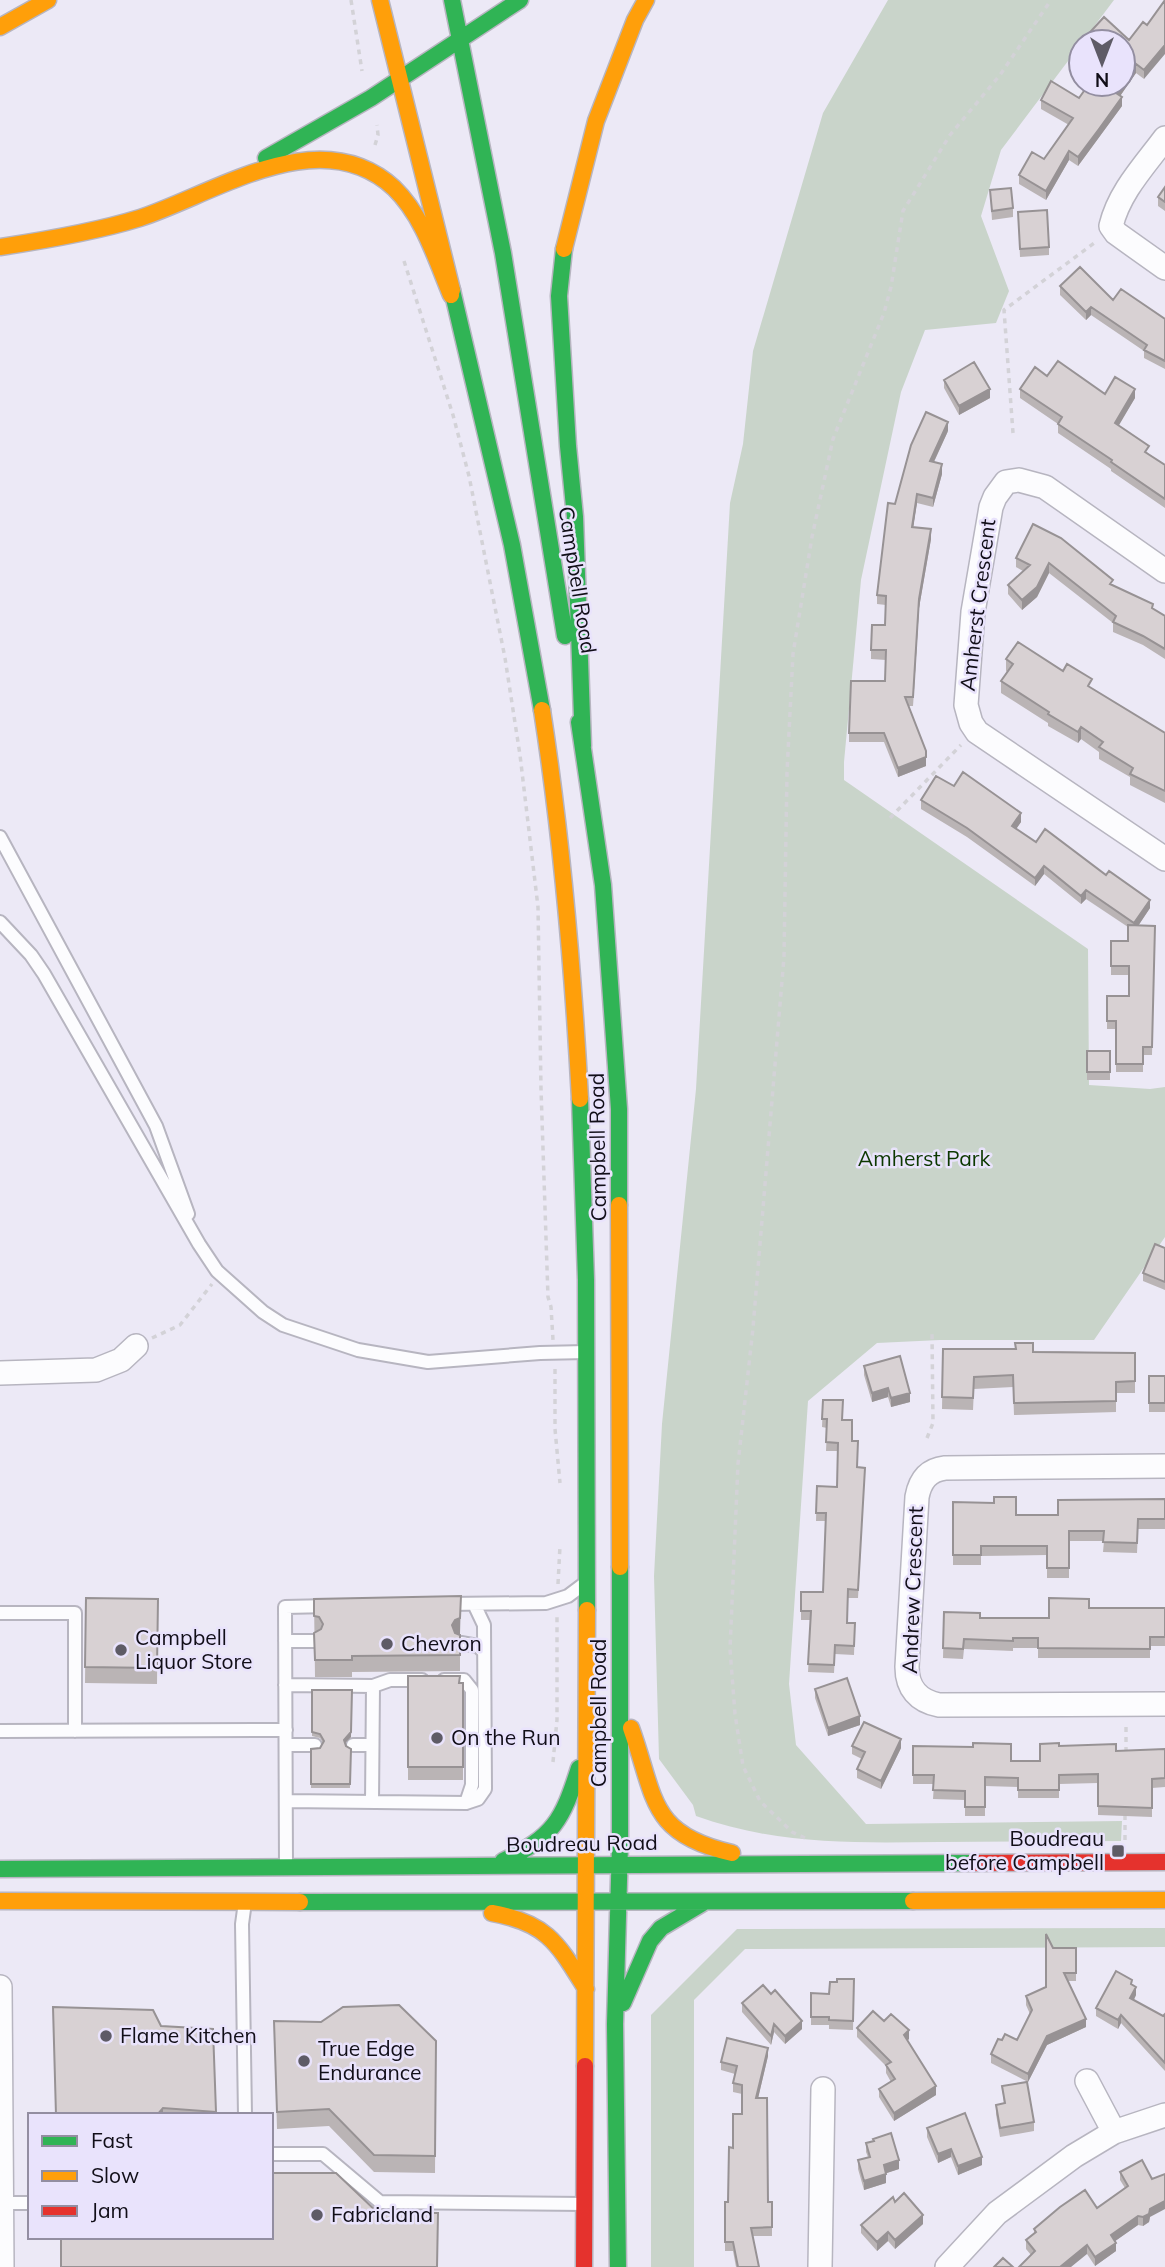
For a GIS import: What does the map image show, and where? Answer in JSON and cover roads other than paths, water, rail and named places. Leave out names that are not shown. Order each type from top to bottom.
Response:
[{"type":"main road","points":[[0,27],[48,0]]},
{"type":"main road","name":"Campbell Road","points":[[380,0],[491,449],[516,564],[546,735],[560,843],[582,1110],[587,1352],[584,2267]]},
{"type":"main road","name":"Campbell Road","points":[[452,0],[503,253],[603,886],[619,1109],[621,1699],[615,2024],[618,2267]]},
{"type":"main road","points":[[220,187],[371,98],[520,0]]},
{"type":"main road","points":[[583,746],[575,517],[559,296],[565,237],[596,121],[635,20],[646,0]]},
{"type":"main road","points":[[0,247],[104,228],[160,211],[279,164],[326,159],[346,163],[381,177],[397,191],[414,213],[451,295]]},
{"type":"main road","points":[[621,1699],[638,1746],[644,1779],[669,1825],[686,1839],[711,1849],[782,1862]]},
{"type":"main road","points":[[491,1866],[535,1846],[552,1832],[570,1798],[587,1740]]},
{"type":"main road","name":"Boudreau Road","points":[[0,1869],[782,1862],[1165,1862]]},
{"type":"main road","points":[[0,1901],[586,1903],[1165,1900]]},
{"type":"main road","points":[[615,2024],[650,1941],[661,1927],[707,1901]]},
{"type":"main road","points":[[407,1902],[512,1915],[534,1925],[551,1936],[586,1989]]},
{"type":"street","points":[[1165,138],[1117,205],[1111,226],[1116,233],[1165,268]]},
{"type":"street","name":"Amherst Crescent","points":[[1165,571],[1045,487],[1018,480],[1006,482],[991,507],[980,563],[972,612],[966,705],[971,723],[977,732],[1165,859]]},
{"type":"street","points":[[0,1373],[96,1370],[121,1360],[136,1346]]},
{"type":"street","points":[[587,1352],[620,1352]]},
{"type":"street","name":"Andrew Crescent","points":[[1165,1466],[936,1469],[921,1483],[917,1497],[907,1667],[915,1694],[925,1702],[939,1705],[1165,1704]]},
{"type":"street","points":[[0,1987],[2,2267]]},
{"type":"street","points":[[1087,2081],[1114,2132]]},
{"type":"street","points":[[820,2267],[823,2089]]},
{"type":"street","points":[[947,2267],[997,2213],[1074,2156],[1114,2132],[1165,2115]]},
{"type":"lane","points":[[0,837],[156,1126],[198,1244]]},
{"type":"lane","points":[[0,922],[31,955],[44,974],[198,1244],[220,1274],[263,1312],[283,1325],[358,1350],[428,1362],[587,1352]]},
{"type":"lane","points":[[434,1605],[546,1603],[568,1596],[587,1582]]},
{"type":"lane","points":[[286,1801],[466,1803],[478,1800],[485,1789],[484,1625],[474,1604]]},
{"type":"lane","points":[[286,1867],[285,1607],[339,1606]]},
{"type":"lane","points":[[0,1613],[75,1613],[75,1731]]},
{"type":"lane","points":[[285,1640],[314,1641]]},
{"type":"lane","points":[[461,1643],[478,1646],[484,1651]]},
{"type":"lane","points":[[285,1685],[373,1686],[390,1681],[464,1681],[472,1690],[472,1785],[466,1803]]},
{"type":"lane","points":[[372,1802],[373,1686]]},
{"type":"lane","points":[[0,1731],[286,1730]]},
{"type":"lane","points":[[286,1745],[315,1745]]},
{"type":"lane","points":[[353,1745],[372,1745]]},
{"type":"lane","points":[[245,1901],[242,1924],[245,2113]]},
{"type":"lane","points":[[273,2154],[323,2154],[380,2202],[584,2204]]},
{"type":"lane","points":[[2,2203],[28,2203]]},
{"type":"place","name":"Chevron","points":[[387,1644]]},
{"type":"place","name":"Campbell Liquor Store","points":[[121,1650]]},
{"type":"place","name":"On the Run","points":[[437,1738]]},
{"type":"place","name":"Boudreau before Campbell","points":[[1118,1851]]},
{"type":"place","name":"Flame Kitchen","points":[[106,2036]]},
{"type":"place","name":"True Edge Endurance","points":[[304,2061]]},
{"type":"place","name":"Fabricland","points":[[317,2215]]},
{"type":"park label","name":"Amherst Park","points":[[924,1159]]}]
